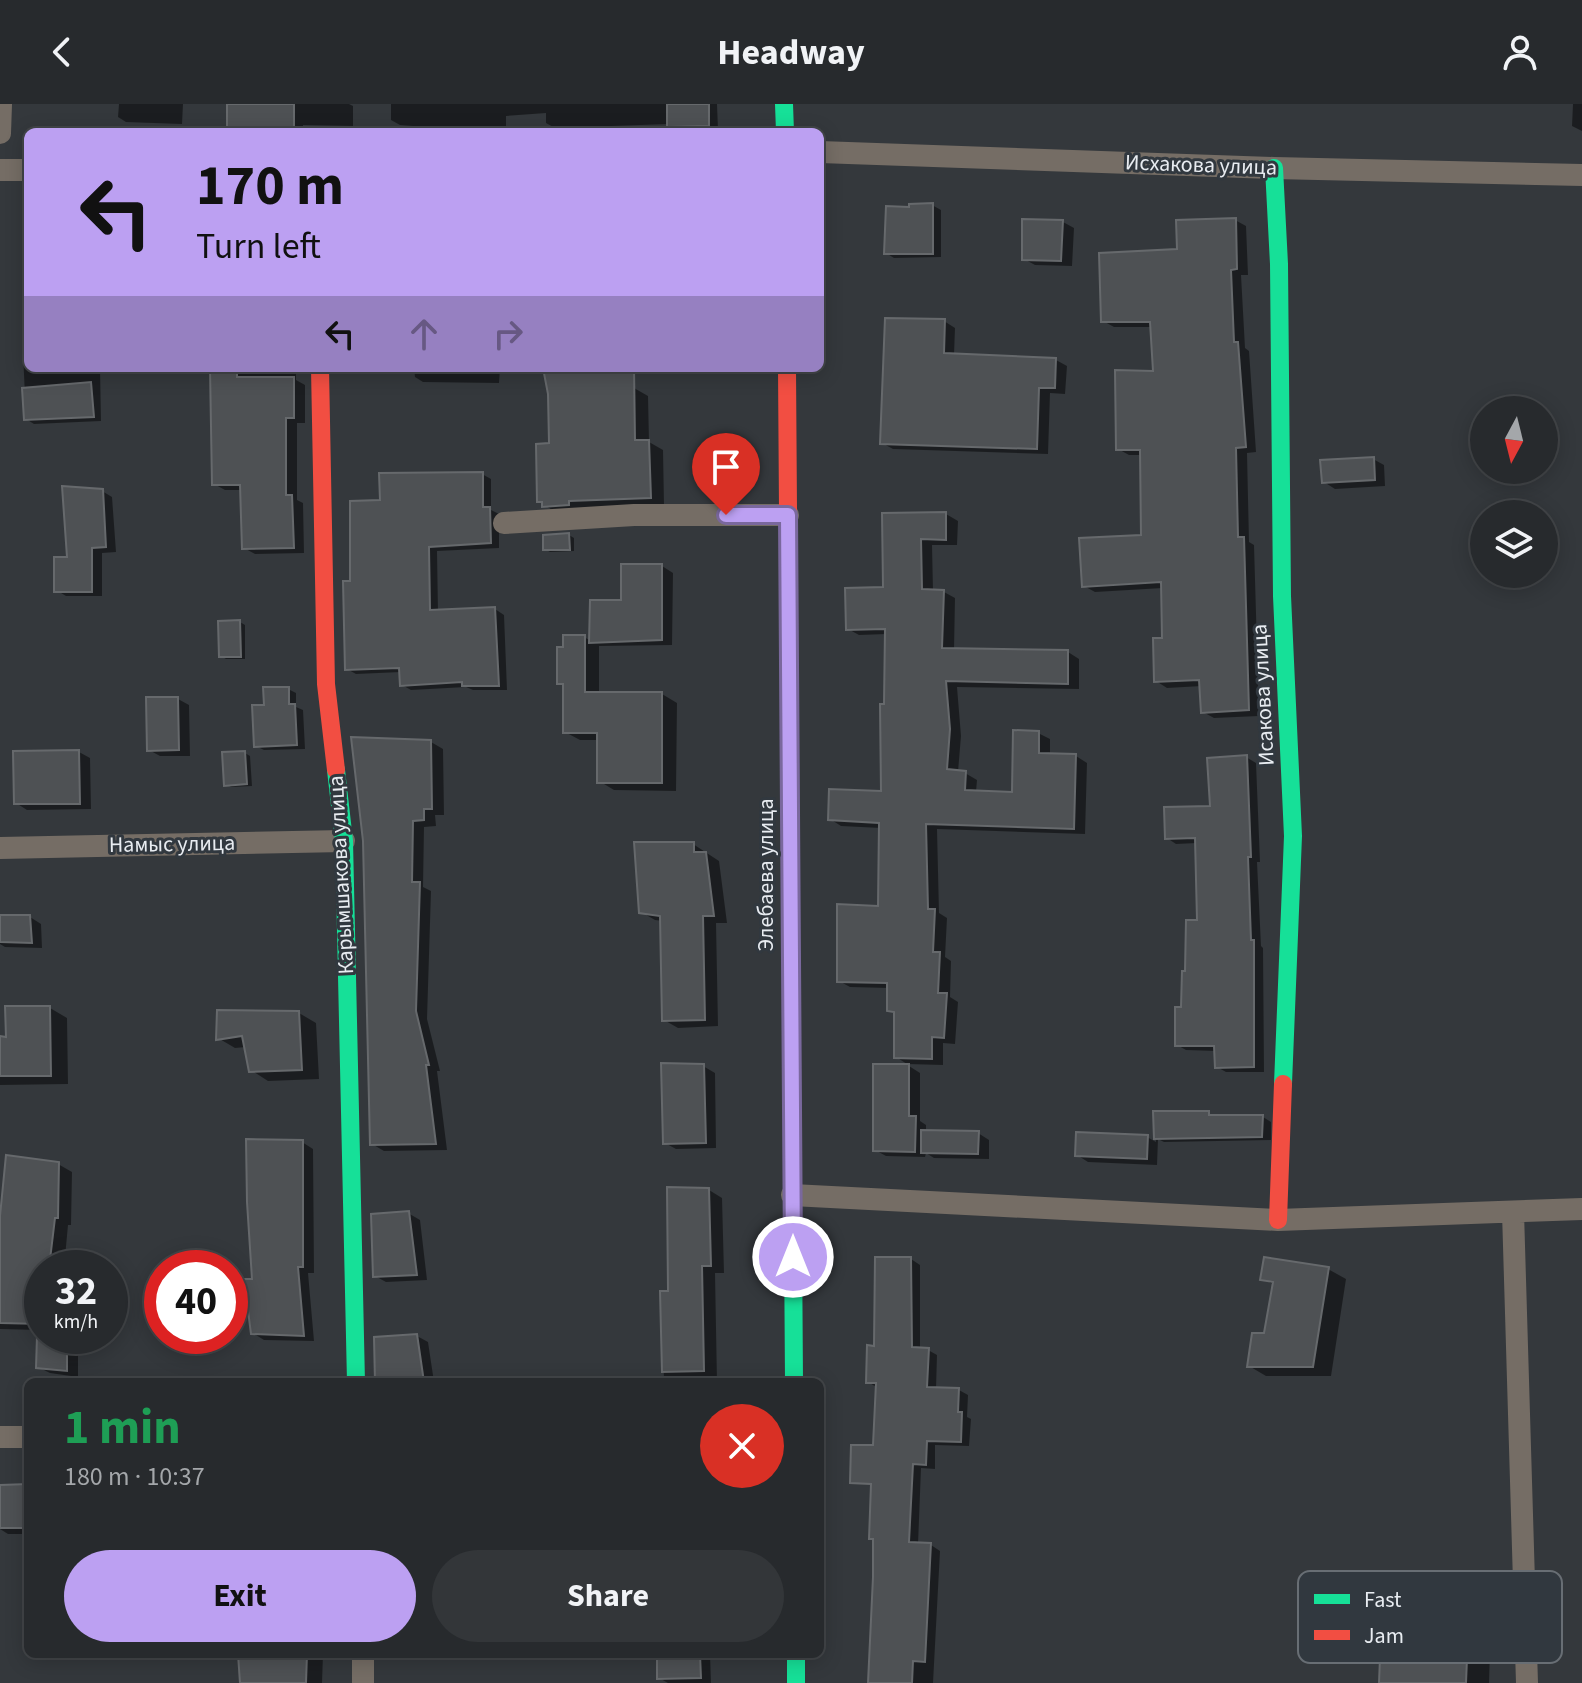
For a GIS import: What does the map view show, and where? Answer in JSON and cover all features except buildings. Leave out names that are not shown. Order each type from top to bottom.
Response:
[{"type":"street","points":[[0,133],[1,104]]},
{"type":"street","points":[[784,104],[785,128]]},
{"type":"street","name":"Исхакова улица","points":[[824,152],[1582,175]]},
{"type":"street","name":"Исакова улица","points":[[1274,168],[1279,264],[1282,596],[1293,836],[1278,1220]]},
{"type":"street","points":[[0,170],[24,170]]},
{"type":"street","name":"Карымшакова улица","points":[[320,372],[326,684],[344,841],[356,1378]]},
{"type":"street","name":"Элебаева улица","points":[[787,372],[794,1378]]},
{"type":"street","points":[[504,523],[634,515],[788,515]]},
{"type":"street","name":"Намыс улица","points":[[0,848],[344,841]]},
{"type":"street","points":[[792,1195],[1278,1220],[1582,1209]]},
{"type":"street","points":[[1513,1212],[1524,1571]]},
{"type":"street","points":[[0,1437],[24,1437]]},
{"type":"street","points":[[363,1658],[363,1683]]},
{"type":"street","points":[[796,1658],[796,1683]]},
{"type":"street","points":[[1526,1663],[1527,1683]]},
{"type":"traffic: fast","points":[[784,104],[785,128]]},
{"type":"traffic: fast","points":[[1274,168],[1279,264],[1282,596],[1293,836],[1283,1084]]},
{"type":"traffic: fast","points":[[789,652],[794,1378]]},
{"type":"traffic: fast","points":[[336,770],[344,841],[356,1378]]},
{"type":"traffic: fast","points":[[796,1658],[796,1683]]},
{"type":"traffic: jam","points":[[320,372],[326,684],[336,770]]},
{"type":"traffic: jam","points":[[787,372],[789,652]]},
{"type":"traffic: jam","points":[[1278,1220],[1283,1084]]},
{"type":"route","points":[[726,515],[788,515],[793,1257]]}]
